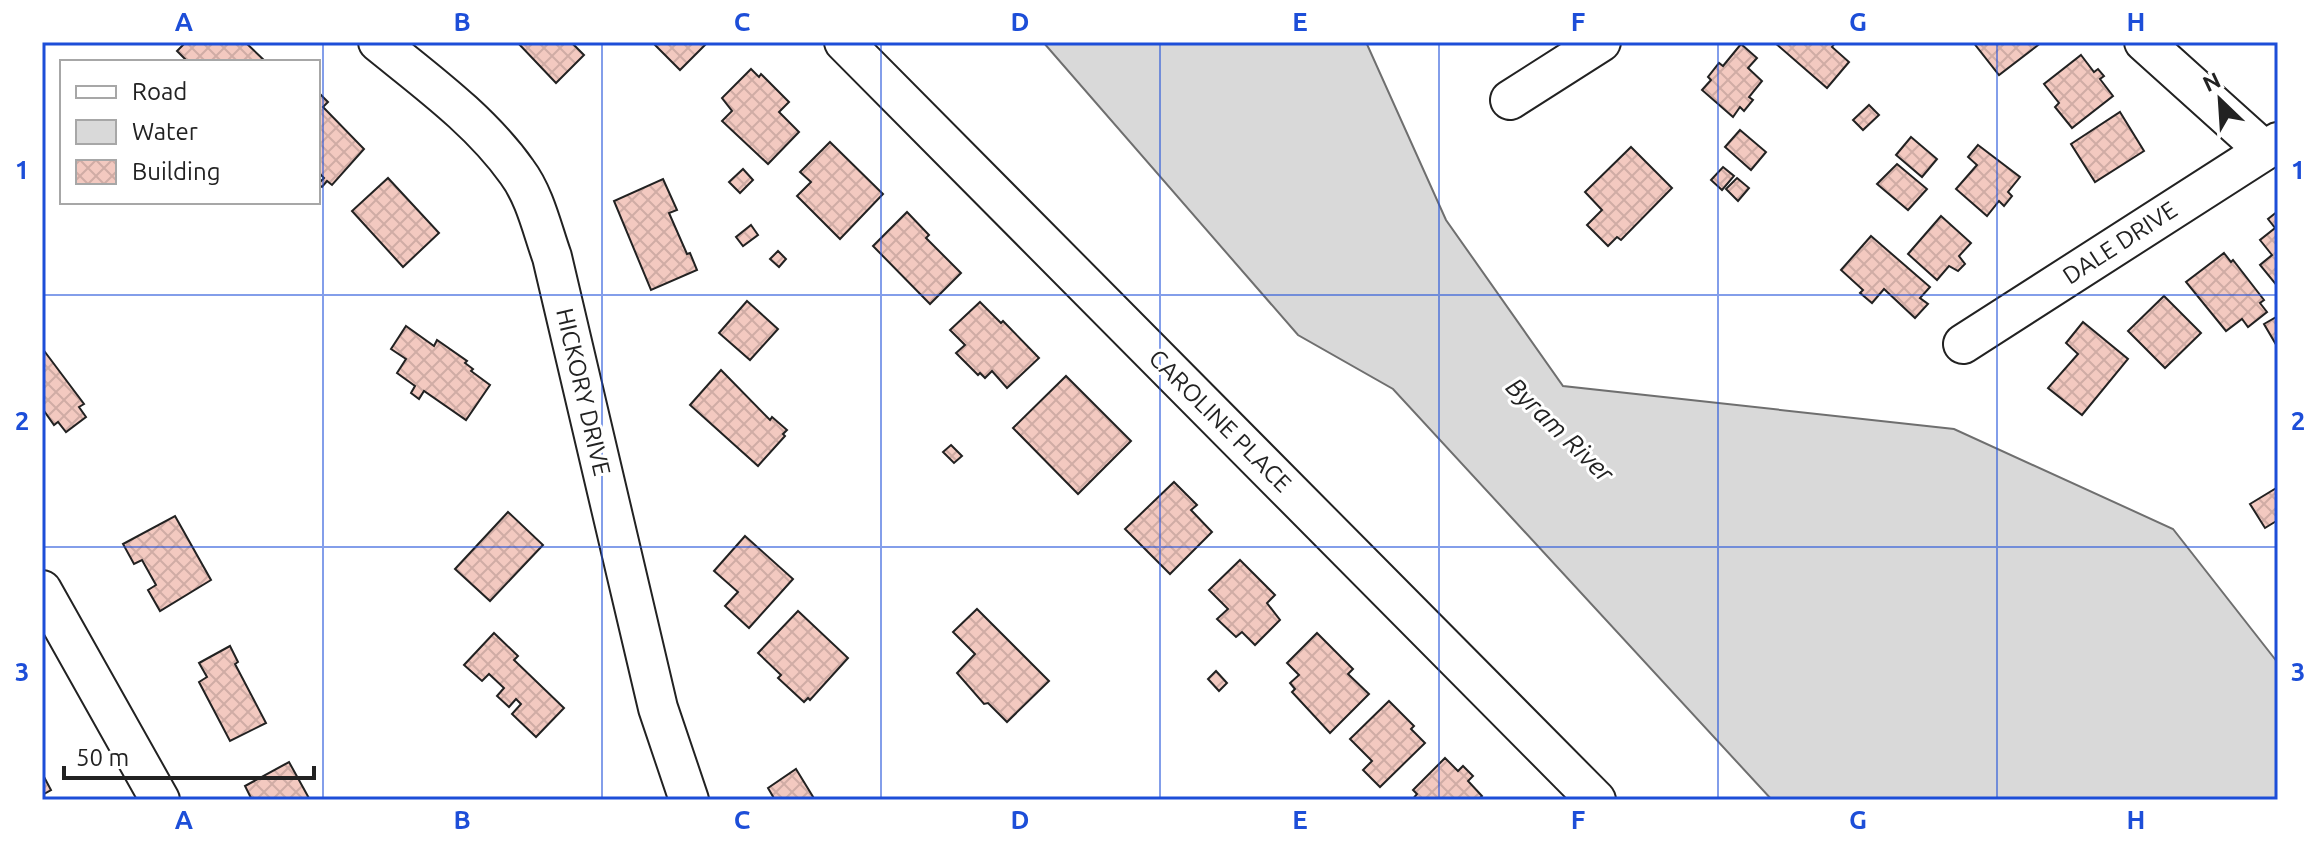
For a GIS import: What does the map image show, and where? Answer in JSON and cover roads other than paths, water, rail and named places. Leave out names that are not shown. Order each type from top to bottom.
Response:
[{"type":"street","name":"HICKORY DRIVE","points":[[378,42],[481,130],[518,173],[532,201],[552,257],[658,708],[689,800]]},
{"type":"street","name":"CAROLINE PLACE","points":[[844,42],[1596,800]]},
{"type":"street","points":[[1510,100],[1601,42]]},
{"type":"street","points":[[2144,42],[2271,146]]},
{"type":"street","name":"DALE DRIVE","points":[[1963,344],[2271,146]]},
{"type":"street","points":[[42,590],[160,800]]},
{"type":"water","name":"Byram River","points":[[1043,42],[1366,42],[1446,220],[1563,386],[1954,429],[2173,529],[2278,663],[2278,800],[1772,800],[1393,389],[1298,335]]}]
